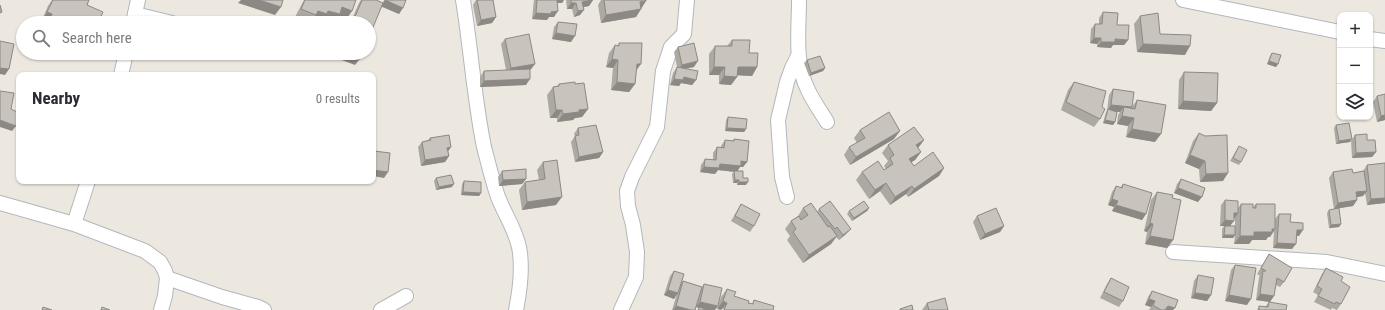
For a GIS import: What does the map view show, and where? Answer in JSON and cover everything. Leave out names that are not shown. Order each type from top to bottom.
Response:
[{"type":"street","points":[[134,16],[138,0]]},
{"type":"street","points":[[463,0],[475,94],[484,148],[497,194],[519,247],[520,289],[516,310]]},
{"type":"street","points":[[621,310],[636,277],[637,271],[637,252],[633,225],[628,206],[627,191],[632,177],[657,127],[663,71],[671,47],[684,34],[687,0]]},
{"type":"street","points":[[799,0],[798,56],[801,70],[807,89],[827,122]]},
{"type":"street","points":[[1183,0],[1337,31]]},
{"type":"street","points":[[1373,39],[1385,41]]},
{"type":"street","points":[[787,197],[782,177],[778,120],[787,82],[798,56]]},
{"type":"street","points":[[122,72],[124,60]]},
{"type":"street","points":[[74,224],[87,184]]},
{"type":"street","points":[[0,204],[74,224],[145,251],[160,262],[167,278],[165,296],[161,310]]},
{"type":"street","points":[[1173,252],[1327,262],[1385,274]]},
{"type":"street","points":[[167,278],[222,298],[258,307],[264,310]]},
{"type":"street","points":[[381,310],[406,296]]},
{"type":"building","points":[[53,0],[89,0],[87,5],[103,12],[101,16],[51,16],[52,14],[47,12]]},
{"type":"building","points":[[259,0],[283,0],[281,7]]},
{"type":"building","points":[[305,0],[356,0],[352,11],[342,7],[340,14],[328,11],[327,14],[318,11],[316,15],[301,9]]},
{"type":"building","points":[[362,0],[376,0],[383,3],[376,20],[376,16],[355,16]]},
{"type":"building","points":[[385,0],[406,0],[403,8]]},
{"type":"building","points":[[477,0],[493,0],[496,17],[481,20]]},
{"type":"building","points":[[537,0],[557,0],[558,11],[551,12],[551,14],[536,13]]},
{"type":"building","points":[[571,0],[593,0],[582,2],[584,10],[578,11],[576,3],[571,3]]},
{"type":"building","points":[[604,0],[646,1],[640,2],[641,9],[606,15]]},
{"type":"building","points":[[1103,12],[1118,13],[1117,25],[1129,25],[1128,40],[1115,39],[1115,42],[1101,42],[1101,38],[1094,38],[1095,24],[1102,24]]},
{"type":"building","points":[[1158,13],[1160,34],[1191,35],[1190,46],[1143,44],[1140,16]]},
{"type":"building","points":[[558,22],[577,24],[575,36],[556,33]]},
{"type":"building","points":[[529,34],[535,64],[511,68],[505,39]]},
{"type":"building","points":[[732,40],[750,40],[749,53],[758,53],[757,67],[738,67],[737,77],[724,76],[725,67],[714,67],[715,46],[732,46]]},
{"type":"building","points":[[0,41],[14,44],[9,69],[0,68]]},
{"type":"building","points":[[619,43],[642,43],[641,64],[637,64],[635,84],[617,82],[618,60],[612,59],[615,45],[619,46]]},
{"type":"building","points":[[694,43],[698,61],[682,65],[678,47]]},
{"type":"building","points":[[1272,53],[1281,55],[1278,64],[1269,61]]},
{"type":"building","points":[[820,56],[825,68],[811,73],[807,60]]},
{"type":"building","points":[[677,67],[698,71],[696,80],[684,77],[683,80],[674,79]]},
{"type":"building","points":[[530,69],[530,79],[484,81],[484,71]]},
{"type":"building","points":[[1184,72],[1218,73],[1217,103],[1183,101]]},
{"type":"building","points":[[575,82],[575,84],[584,83],[588,109],[563,114],[562,110],[556,110],[553,87],[559,86],[559,84]]},
{"type":"building","points":[[1074,82],[1106,91],[1102,107],[1105,109],[1100,119],[1066,102]]},
{"type":"building","points":[[1113,89],[1134,92],[1132,107],[1111,105]]},
{"type":"building","points":[[0,91],[14,93],[11,109],[16,112],[16,126],[0,120]]},
{"type":"building","points":[[1385,94],[1385,115],[1381,116],[1377,96]]},
{"type":"building","points":[[1137,100],[1166,105],[1161,134],[1132,129],[1134,118],[1122,116],[1124,107],[1135,109]]},
{"type":"building","points":[[1108,109],[1117,112],[1115,122],[1105,120]]},
{"type":"building","points":[[889,112],[900,131],[856,157],[849,147],[865,138],[860,130]]},
{"type":"building","points":[[728,117],[747,119],[746,129],[727,128]]},
{"type":"building","points":[[1349,123],[1352,139],[1339,141],[1336,125]]},
{"type":"building","points":[[596,125],[603,152],[579,157],[575,136],[579,135],[578,128]]},
{"type":"building","points":[[914,127],[924,140],[916,145],[921,152],[909,159],[914,166],[933,152],[944,168],[914,189],[912,186],[895,197],[886,183],[875,190],[862,172],[878,161],[884,170],[893,164],[890,158],[894,155],[888,145]]},
{"type":"building","points":[[1199,133],[1205,136],[1227,135],[1228,173],[1206,174],[1205,161],[1190,155]]},
{"type":"building","points":[[1367,134],[1367,140],[1375,140],[1376,152],[1356,153],[1355,135]]},
{"type":"building","points":[[449,135],[451,147],[447,148],[449,156],[425,160],[422,142],[431,140],[430,138]]},
{"type":"building","points":[[734,139],[749,141],[747,162],[741,161],[741,166],[720,164],[719,168],[704,167],[705,159],[716,160],[717,147],[724,148],[725,140],[734,141]]},
{"type":"building","points":[[1239,146],[1247,150],[1241,162],[1233,158]]},
{"type":"building","points":[[376,151],[390,153],[388,172],[376,170]]},
{"type":"building","points":[[557,160],[562,197],[527,202],[525,182],[545,179],[543,162]]},
{"type":"building","points":[[1385,163],[1385,198],[1371,199],[1367,165]]},
{"type":"building","points":[[526,169],[526,179],[503,180],[502,171]]},
{"type":"building","points":[[1352,169],[1353,173],[1364,171],[1367,191],[1356,192],[1357,200],[1338,203],[1333,172]]},
{"type":"building","points":[[734,171],[743,171],[743,178],[748,178],[748,182],[739,182],[739,180],[735,180]]},
{"type":"building","points":[[451,175],[454,184],[439,187],[436,178]]},
{"type":"building","points":[[1181,179],[1205,188],[1202,197],[1178,188]]},
{"type":"building","points":[[464,181],[481,182],[481,193],[463,192]]},
{"type":"building","points":[[1123,184],[1152,193],[1146,214],[1116,205],[1118,201],[1112,199],[1116,186],[1122,188]]},
{"type":"building","points":[[1157,192],[1173,195],[1172,198],[1181,200],[1173,240],[1150,236],[1153,224],[1150,223]]},
{"type":"building","points":[[1225,200],[1238,201],[1238,213],[1234,213],[1234,221],[1225,220]]},
{"type":"building","points":[[830,201],[851,229],[843,235],[837,227],[835,229],[819,209]]},
{"type":"building","points":[[864,201],[869,208],[854,218],[849,211]]},
{"type":"building","points":[[811,203],[828,227],[830,226],[837,236],[809,255],[793,232],[796,229],[791,221],[799,216],[801,220],[808,215],[803,208]]},
{"type":"building","points":[[741,204],[760,214],[754,226],[735,216]]},
{"type":"building","points":[[1241,204],[1253,204],[1253,208],[1256,208],[1256,204],[1275,204],[1275,229],[1272,229],[1272,232],[1254,232],[1254,236],[1240,236]]},
{"type":"building","points":[[996,208],[1004,226],[985,234],[977,216]]},
{"type":"building","points":[[1339,208],[1341,224],[1331,225],[1329,210]]},
{"type":"building","points":[[1279,214],[1291,214],[1290,222],[1303,223],[1303,230],[1297,230],[1296,244],[1277,243]]},
{"type":"building","points":[[1225,226],[1235,226],[1235,235],[1224,235]]},
{"type":"building","points":[[1269,254],[1292,268],[1284,282],[1277,278],[1274,296],[1260,294],[1263,271],[1266,271],[1261,268]]},
{"type":"building","points":[[1235,265],[1256,268],[1251,299],[1229,295]]},
{"type":"building","points":[[1326,268],[1343,277],[1341,281],[1350,287],[1341,304],[1336,302],[1335,304],[1318,296],[1322,289],[1317,286]]},
{"type":"building","points":[[674,271],[684,274],[678,293],[668,290]]},
{"type":"building","points":[[1198,275],[1214,278],[1211,295],[1195,293]]},
{"type":"building","points":[[1111,278],[1129,287],[1123,301],[1104,292]]},
{"type":"building","points":[[683,281],[702,287],[695,310],[676,306]]},
{"type":"building","points":[[704,284],[722,288],[718,306],[700,302]]},
{"type":"building","points":[[727,289],[736,292],[734,296],[749,301],[748,303],[753,304],[754,300],[774,306],[773,310],[724,310],[727,303],[723,301]]},
{"type":"building","points":[[1152,291],[1178,300],[1175,308],[1168,306],[1165,310],[1161,310],[1153,305],[1155,301],[1149,299]]},
{"type":"building","points":[[945,298],[948,310],[929,310],[927,303]]},
{"type":"building","points":[[1269,302],[1287,305],[1286,310],[1259,310],[1259,306],[1268,307]]},
{"type":"building","points":[[912,305],[913,310],[900,310],[900,309]]},
{"type":"building","points":[[43,307],[52,310],[42,310]]},
{"type":"building","points":[[102,307],[110,310],[101,310]]},
{"type":"building","points":[[700,307],[706,310],[698,310]]}]
